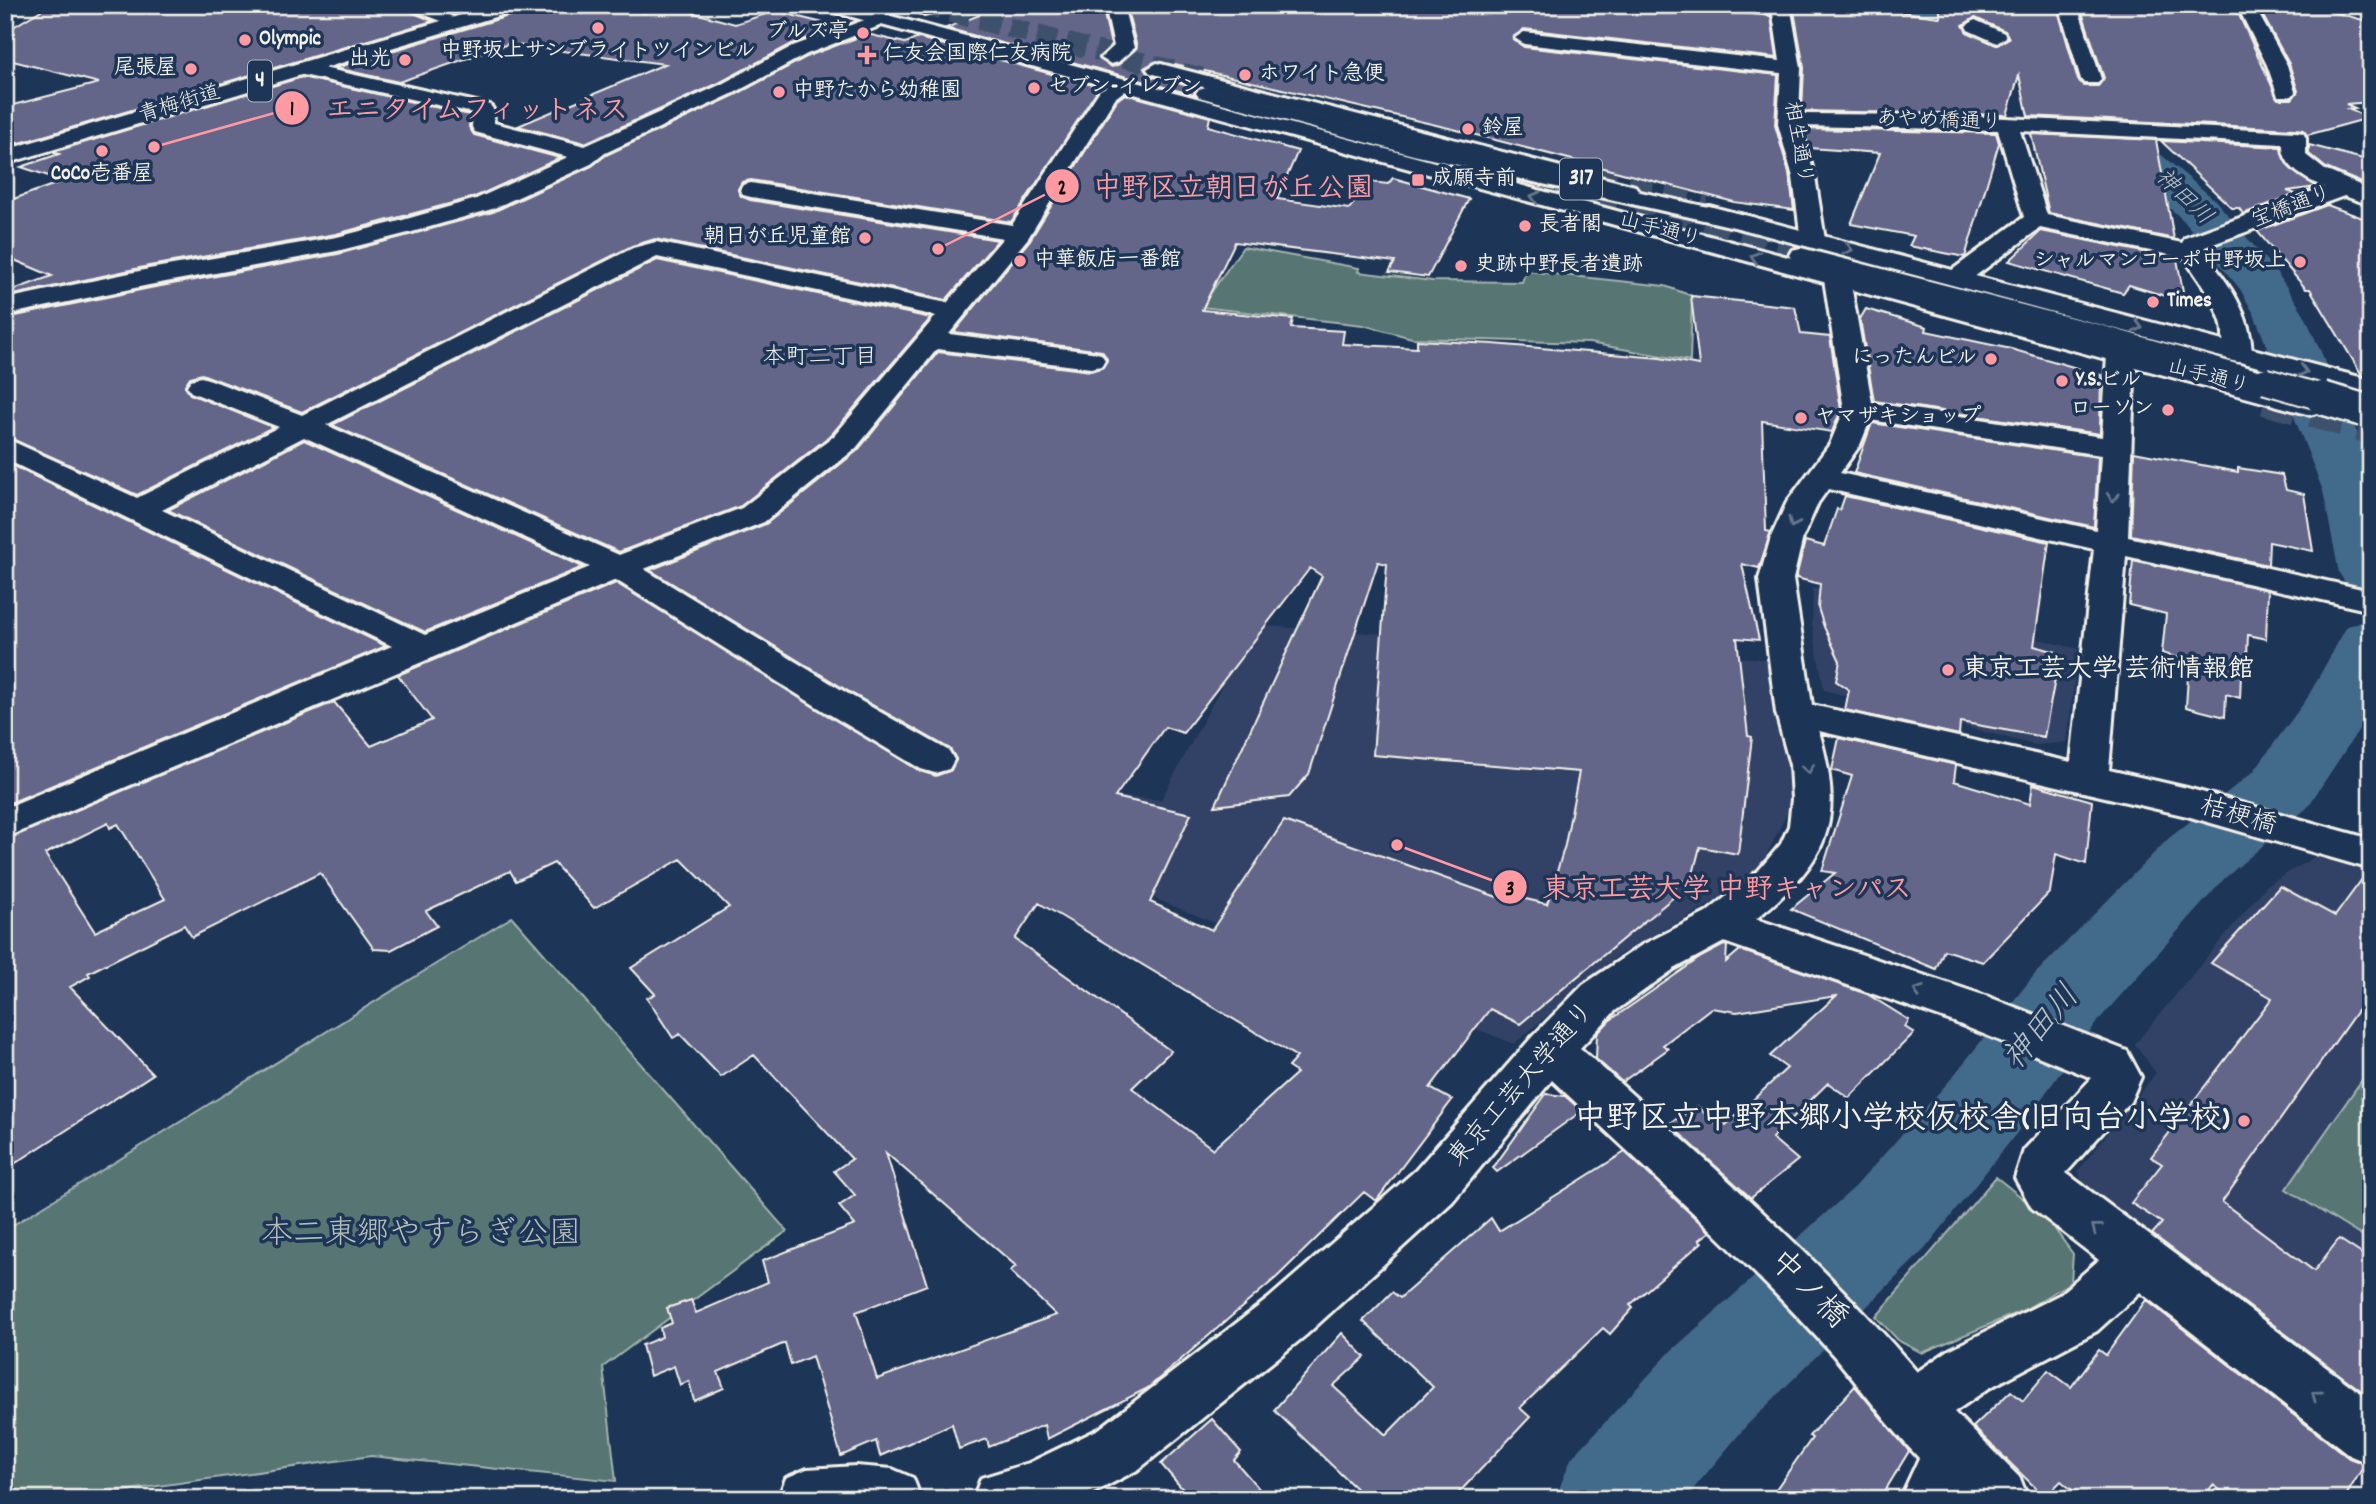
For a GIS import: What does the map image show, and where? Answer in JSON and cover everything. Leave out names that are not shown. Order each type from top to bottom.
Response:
[{"type":"main road","points":[[416,5],[444,17]]},
{"type":"main road","name":"青梅街道","points":[[5,146],[484,5]]},
{"type":"main road","name":"青梅街道","points":[[5,157],[515,5]]},
{"type":"main road","name":"山手通り","points":[[829,5],[1116,71],[1212,88],[1748,223],[1807,247],[1957,278],[2365,406]]},
{"type":"main road","points":[[5,824],[422,647],[448,639],[618,567],[753,515],[845,442],[1019,233],[1107,94],[1124,48],[1114,5]]},
{"type":"main road","points":[[1742,5],[1781,10]]},
{"type":"main road","points":[[2068,5],[2091,79]]},
{"type":"main road","points":[[2235,5],[2248,10],[2277,65],[2285,92]]},
{"type":"main road","points":[[923,7],[1058,44]]},
{"type":"main road","name":"相生通り","points":[[1781,10],[1791,68],[1788,100],[1790,120],[1804,177],[1807,247]]},
{"type":"main road","points":[[15,305],[149,277],[337,244],[404,228],[484,204],[727,89],[800,50],[881,19]]},
{"type":"main road","points":[[1975,26],[1997,37]]},
{"type":"main road","points":[[1524,38],[1791,68]]},
{"type":"main road","name":"山手通り","points":[[1085,51],[1116,71],[1182,102],[2120,355],[2258,372],[2365,406]]},
{"type":"main road","points":[[301,69],[483,109],[484,127],[577,153],[590,153]]},
{"type":"main road","points":[[1182,102],[1176,92],[1181,88],[1198,83],[1212,88]]},
{"type":"main road","name":"あやめ橋通り","points":[[1790,120],[1944,121],[2295,138],[2294,154],[2301,163],[2316,175],[2344,188]]},
{"type":"main road","points":[[2007,125],[2037,220]]},
{"type":"main road","points":[[2344,188],[2371,198]]},
{"type":"main road","name":"宝橋通り","points":[[2193,247],[2344,188]]},
{"type":"main road","points":[[751,190],[1019,233]]},
{"type":"main road","points":[[1957,278],[2020,229],[2037,220],[2193,247],[2226,299],[2240,337],[2258,372]]},
{"type":"main road","points":[[1807,247],[2094,332],[2258,372]]},
{"type":"main road","points":[[140,509],[642,253],[656,249],[954,312]]},
{"type":"main road","points":[[1837,279],[1859,410],[2116,448]]},
{"type":"main road","points":[[931,341],[1091,360]]},
{"type":"main road","points":[[2089,779],[2110,543],[2120,355]]},
{"type":"main road","points":[[201,386],[303,426],[618,567],[837,703],[935,760]]},
{"type":"main road","name":"東京工芸大学通り","points":[[1002,1499],[1036,1491],[1119,1449],[1287,1317],[1434,1186],[1550,1049],[1600,998],[1658,957],[1721,924],[1774,881],[1799,851],[1809,825],[1812,799],[1808,765],[1795,713],[1776,579],[1787,537],[1803,502],[1823,479],[1845,445],[1859,410]]},
{"type":"main road","points":[[5,447],[140,509],[422,647]]},
{"type":"main road","points":[[1823,479],[2354,598]]},
{"type":"main road","name":"桔梗橋","points":[[1795,713],[2187,802],[2371,854]]},
{"type":"main road","points":[[1721,924],[1982,1014],[2110,1065],[2117,1077],[2113,1088],[2042,1165],[2040,1178],[2050,1192],[2137,1260],[2371,1436]]},
{"type":"main road","name":"中ノ橋","points":[[1550,1049],[1759,1243],[1854,1339],[1911,1409],[1938,1483],[1999,1499]]},
{"type":"main road","points":[[1911,1409],[1969,1369],[2078,1313],[2137,1260]]},
{"type":"shaded area","name":"東京工芸大学 芸術情報館","points":[[1813,588],[1915,616],[1930,611],[2078,649],[2067,742],[2035,745],[1824,690],[1812,623]]},
{"type":"shaded area","points":[[1264,626],[1764,659],[1774,664],[1793,801],[1761,866],[1712,903],[1617,956],[1514,1044],[971,824],[1035,788],[1161,800],[1251,631]]},
{"type":"shaded area","name":"中野区立中野本郷小学校仮校舎(旧向台小学校)","points":[[2321,853],[2371,868],[2371,1402],[2089,1200],[2078,1171],[2156,1073],[2135,1044],[2266,886]]},
{"type":"green space","points":[[1243,247],[1359,268],[1358,272],[1432,281],[1522,282],[1526,271],[1665,286],[1692,296],[1690,361],[1589,343],[1412,338],[1363,325],[1201,307]]},
{"type":"green space","name":"本二東郷やすらぎ公園","points":[[512,917],[787,1231],[603,1367],[616,1481],[371,1456],[66,1499],[5,1499],[5,1230]]},
{"type":"green space","points":[[2371,1067],[2371,1242],[2286,1189]]},
{"type":"green space","points":[[1996,1177],[2046,1217],[2073,1254],[2071,1282],[2026,1309],[1922,1353],[1899,1341],[1876,1317]]},
{"type":"building","points":[[246,5],[405,5],[409,11],[433,21],[20,143],[5,139],[5,107],[99,83],[5,59],[5,32],[48,6],[254,11]]},
{"type":"building","points":[[438,5],[485,5],[454,14]]},
{"type":"building","points":[[526,5],[619,5],[644,13],[666,5],[735,24],[775,11],[839,27],[792,44],[719,83],[585,143],[518,126],[665,64],[508,44],[399,82],[335,68],[522,12]]},
{"type":"building","points":[[1005,5],[1055,5],[1066,10],[1079,5],[1102,5],[1111,45],[1098,58],[1112,67],[1120,64],[1137,47],[1126,6],[1730,5],[1742,13],[1771,16],[1777,58],[1524,29],[1513,39],[1524,47],[1778,75],[1775,125],[1789,173],[1794,210],[1734,202],[1453,129],[1158,60],[1144,68],[1149,76],[1197,88],[1194,95],[946,28]]},
{"type":"building","points":[[1793,5],[1847,5],[1940,17],[1940,5],[2057,7],[2078,80],[2084,86],[2098,86],[2104,78],[2081,9],[2090,10],[2088,5],[2223,5],[2239,15],[2278,99],[2292,99],[2298,91],[2289,64],[2257,5],[2306,5],[2371,22],[2371,102],[2346,104],[2355,108],[2348,109],[2369,118],[2307,135],[2303,130],[2295,129],[2028,116],[2019,75],[2007,115],[1802,111],[1804,68]],"holes":[[[1974,18],[2005,31],[2009,38],[1996,45],[1967,32],[1963,25]]]},
{"type":"building","points":[[867,34],[905,43],[919,38],[1100,87],[1011,222],[751,180],[742,182],[738,189],[741,196],[750,200],[998,240],[946,300],[655,239],[632,246],[302,412],[202,374],[190,377],[185,385],[190,394],[273,427],[137,495],[5,436],[5,313],[16,316],[150,288],[338,254],[493,212],[592,166],[606,155],[735,95],[808,56]]},
{"type":"building","points":[[302,77],[470,115],[469,127],[474,135],[560,158],[475,197],[336,234],[149,266],[5,297],[5,293],[52,276],[5,256],[5,202],[64,181],[21,167],[59,154],[53,152]]},
{"type":"building","points":[[1125,94],[1210,117],[1208,126],[1298,151],[1277,199],[1349,209],[1370,182],[1388,184],[1393,178],[1469,199],[1428,277],[1389,272],[1395,262],[1235,242],[1202,310],[1293,319],[1291,328],[1344,331],[1342,344],[1417,348],[1417,340],[1493,344],[1660,358],[1699,365],[1691,296],[1795,307],[1801,334],[1830,337],[1841,410],[1832,432],[1762,421],[1766,531],[1771,532],[1759,568],[1742,564],[1759,640],[1737,638],[1748,736],[1752,737],[1738,854],[1700,847],[1691,882],[1676,880],[1675,896],[1520,1024],[1490,1009],[1430,1088],[1452,1100],[1376,1201],[1364,1192],[1277,1277],[1148,1388],[1047,1439],[1044,1425],[989,1447],[987,1439],[959,1449],[952,1424],[880,1456],[876,1441],[841,1456],[812,1356],[791,1365],[785,1343],[718,1372],[724,1388],[694,1401],[689,1381],[680,1385],[674,1366],[650,1376],[642,1345],[662,1337],[660,1328],[672,1323],[667,1308],[691,1300],[696,1313],[768,1282],[762,1261],[855,1225],[839,1206],[855,1195],[834,1171],[852,1159],[754,1055],[721,1077],[680,1034],[673,1038],[647,998],[655,994],[631,968],[729,907],[681,859],[594,908],[554,863],[516,881],[510,871],[426,911],[437,926],[391,950],[374,949],[320,873],[192,937],[184,925],[88,973],[90,976],[70,987],[153,1074],[5,1170],[5,840],[334,702],[371,746],[432,720],[398,675],[616,583],[920,771],[936,776],[951,770],[956,759],[950,749],[851,693],[650,570],[766,524],[858,450],[938,352],[1091,371],[1103,367],[1107,359],[1102,351],[954,332],[1030,240],[1117,100]],"holes":[[[1378,562],[1387,564],[1373,755],[1579,772],[1565,845],[1547,904],[1517,897],[1514,903],[1284,821],[1212,930],[1150,902],[1191,814],[1115,797],[1165,727],[1183,733],[1310,568],[1322,576],[1215,806],[1289,797],[1309,774]],[[108,823],[110,828],[118,824],[165,899],[95,932],[45,854]],[[1039,903],[1297,1057],[1288,1067],[1297,1073],[1213,1149],[1132,1088],[1171,1051],[1015,939]],[[886,1153],[1016,1266],[1010,1271],[1056,1315],[877,1379],[856,1312],[927,1285]]]},
{"type":"building","points":[[1804,129],[1996,133],[1999,143],[1965,257],[1909,246],[1914,236],[1851,224],[1880,153],[1809,148]]},
{"type":"building","points":[[2031,134],[2156,140],[2174,239],[2049,213]]},
{"type":"building","points":[[2161,141],[2281,147],[2289,167],[2317,187],[2287,191],[2296,194],[2243,214],[2239,208],[2232,208]]},
{"type":"building","points":[[2309,145],[2371,161],[2371,182],[2362,183],[2326,168],[2309,154]]},
{"type":"building","points":[[2327,205],[2371,221],[2371,377],[2362,375],[2310,289],[2306,289],[2257,231]]},
{"type":"building","points":[[2041,231],[2177,259],[2185,302],[2129,285],[2123,293],[2009,261]]},
{"type":"building","points":[[657,260],[931,318],[832,434],[741,506],[619,552],[332,425]]},
{"type":"building","points":[[1866,309],[1927,327],[1926,331],[2011,349],[2101,375],[2100,434],[1874,401],[1860,319]]},
{"type":"building","points":[[1872,423],[2098,457],[2094,527],[1854,473]]},
{"type":"building","points":[[304,440],[583,567],[425,632],[168,510]]},
{"type":"building","points":[[2134,452],[2238,472],[2238,468],[2282,475],[2286,490],[2304,494],[2313,551],[2269,542],[2268,565],[2131,535]]},
{"type":"building","points":[[5,462],[386,646],[5,805]]},
{"type":"building","points":[[1845,496],[2049,542],[2034,646],[2060,653],[2044,737],[1960,722],[1959,735],[1845,710],[1849,690],[1836,681],[1840,661],[1818,608],[1820,584],[1796,578],[1805,541],[1824,546],[1837,509],[1840,510]]},
{"type":"building","points":[[2133,560],[2268,590],[2266,639],[2248,635],[2246,676],[2241,674],[2240,698],[2226,694],[2225,717],[2186,707],[2189,661],[2162,653],[2166,614],[2129,605]]},
{"type":"building","points":[[1839,738],[1956,765],[1954,781],[2030,804],[2033,784],[2092,801],[2086,864],[2056,854],[2050,892],[1983,962],[1944,950],[1936,969],[1791,909],[1835,873],[1822,871],[1852,776],[1832,770]]},
{"type":"building","points":[[2368,871],[2371,871],[2371,991],[2222,1202],[2314,1271],[2339,1239],[2371,1260],[2371,1398],[2152,1234],[2162,1223],[2131,1203],[2162,1164],[2151,1157],[2272,998],[2211,963],[2280,886],[2335,916]]},
{"type":"building","points":[[1727,946],[1726,962],[1740,950],[1867,994],[1909,1020],[1905,1027],[1914,1033],[1849,1098],[1828,1083],[1772,1138],[1798,1160],[1751,1198],[1669,1124],[1697,1106],[1716,1124],[1721,1121],[1726,1125],[1787,1068],[1770,1056],[1836,996],[1737,1012],[1711,1008],[1663,1045],[1668,1049],[1622,1082],[1596,1059],[1597,1034],[1609,1021],[1701,957]]},
{"type":"building","points":[[1546,1094],[1565,1096],[1582,1111],[1497,1172],[1493,1168]]},
{"type":"building","points":[[1625,1152],[1710,1232],[1630,1305],[1633,1308],[1610,1334],[1603,1328],[1520,1408],[1530,1417],[1453,1499],[1367,1499],[1274,1410],[1342,1333],[1365,1357],[1333,1386],[1386,1435],[1433,1387],[1363,1321],[1392,1292],[1400,1298],[1491,1218],[1499,1231]]},
{"type":"building","points":[[2146,1300],[2349,1458],[2365,1464],[2344,1499],[2232,1499],[2213,1485],[2202,1499],[2083,1499],[2061,1481],[2045,1497],[1973,1427],[2011,1391],[2023,1401],[2048,1370],[2071,1387],[2099,1350],[2106,1355]]},
{"type":"building","points":[[1855,1386],[1909,1451],[1880,1499],[1769,1499],[1812,1438],[1809,1436]]},
{"type":"building","points":[[1212,1419],[1241,1452],[1234,1460],[1268,1499],[1191,1499],[1161,1464]]},
{"type":"waterway","name":"神田川","points":[[1903,5],[2014,60],[2076,103],[2199,210],[2261,284],[2279,314],[2353,491],[2371,573]]},
{"type":"waterway","name":"神田川","points":[[1611,1499],[1709,1388],[1890,1218],[1983,1107],[2066,998],[2197,858],[2280,790],[2338,707],[2371,641]]},
{"type":"tunnel","points":[[921,5],[1203,78]]},
{"type":"tunnel","points":[[1436,164],[1488,176]]},
{"type":"tunnel","points":[[1481,175],[1611,205],[1801,255]]},
{"type":"tunnel","points":[[1590,179],[1705,208]]},
{"type":"tunnel","points":[[2265,399],[2371,428]]},
{"type":"place","name":"中野坂上サンブライトツインビル","points":[[598,28]]},
{"type":"place","name":"ブルズ亭","points":[[863,33]]},
{"type":"place","name":"Olympic","points":[[245,40]]},
{"type":"place","name":"仁友会国際仁友病院","points":[[867,55]]},
{"type":"place","name":"出光","points":[[405,60]]},
{"type":"place","name":"尾張屋","points":[[191,69]]},
{"type":"place","name":"ホワイト急便","points":[[1245,75]]},
{"type":"place","name":"セブン-イレブン","points":[[1034,88]]},
{"type":"place","name":"中野たから幼稚園","points":[[779,92]]},
{"type":"place","name":"鈴屋","points":[[1468,129]]},
{"type":"place","name":"エニタイムフィットネス","points":[[154,147]]},
{"type":"place","name":"CoCo壱番屋","points":[[102,151]]},
{"type":"place","name":"成願寺前","points":[[1418,180]]},
{"type":"place","name":"長者閣","points":[[1525,226]]},
{"type":"place","name":"朝日が丘児童館","points":[[865,238]]},
{"type":"place","name":"中野区立朝日が丘公園","points":[[938,249]]},
{"type":"place","name":"中華飯店一番館","points":[[1020,261]]},
{"type":"place","name":"シャルマンコーポ中野坂上","points":[[2300,262]]},
{"type":"place","name":"史跡中野長者遺跡","points":[[1461,266]]},
{"type":"place","name":"Times","points":[[2153,302]]},
{"type":"place","name":"にったんビル","points":[[1991,359]]},
{"type":"place","name":"Y.S.ビル","points":[[2062,381]]},
{"type":"place","name":"ローソン","points":[[2168,410]]},
{"type":"place","name":"ヤマザキショップ","points":[[1801,418]]},
{"type":"place","name":"東京工芸大学 芸術情報館","points":[[1948,670]]},
{"type":"place","name":"東京工芸大学 中野キャンパス","points":[[1397,845]]},
{"type":"place","name":"中野区立中野本郷小学校仮校舎(旧向台小学校)","points":[[2244,1121]]},
{"type":"district","name":"本町二丁目","points":[[820,358]]}]
